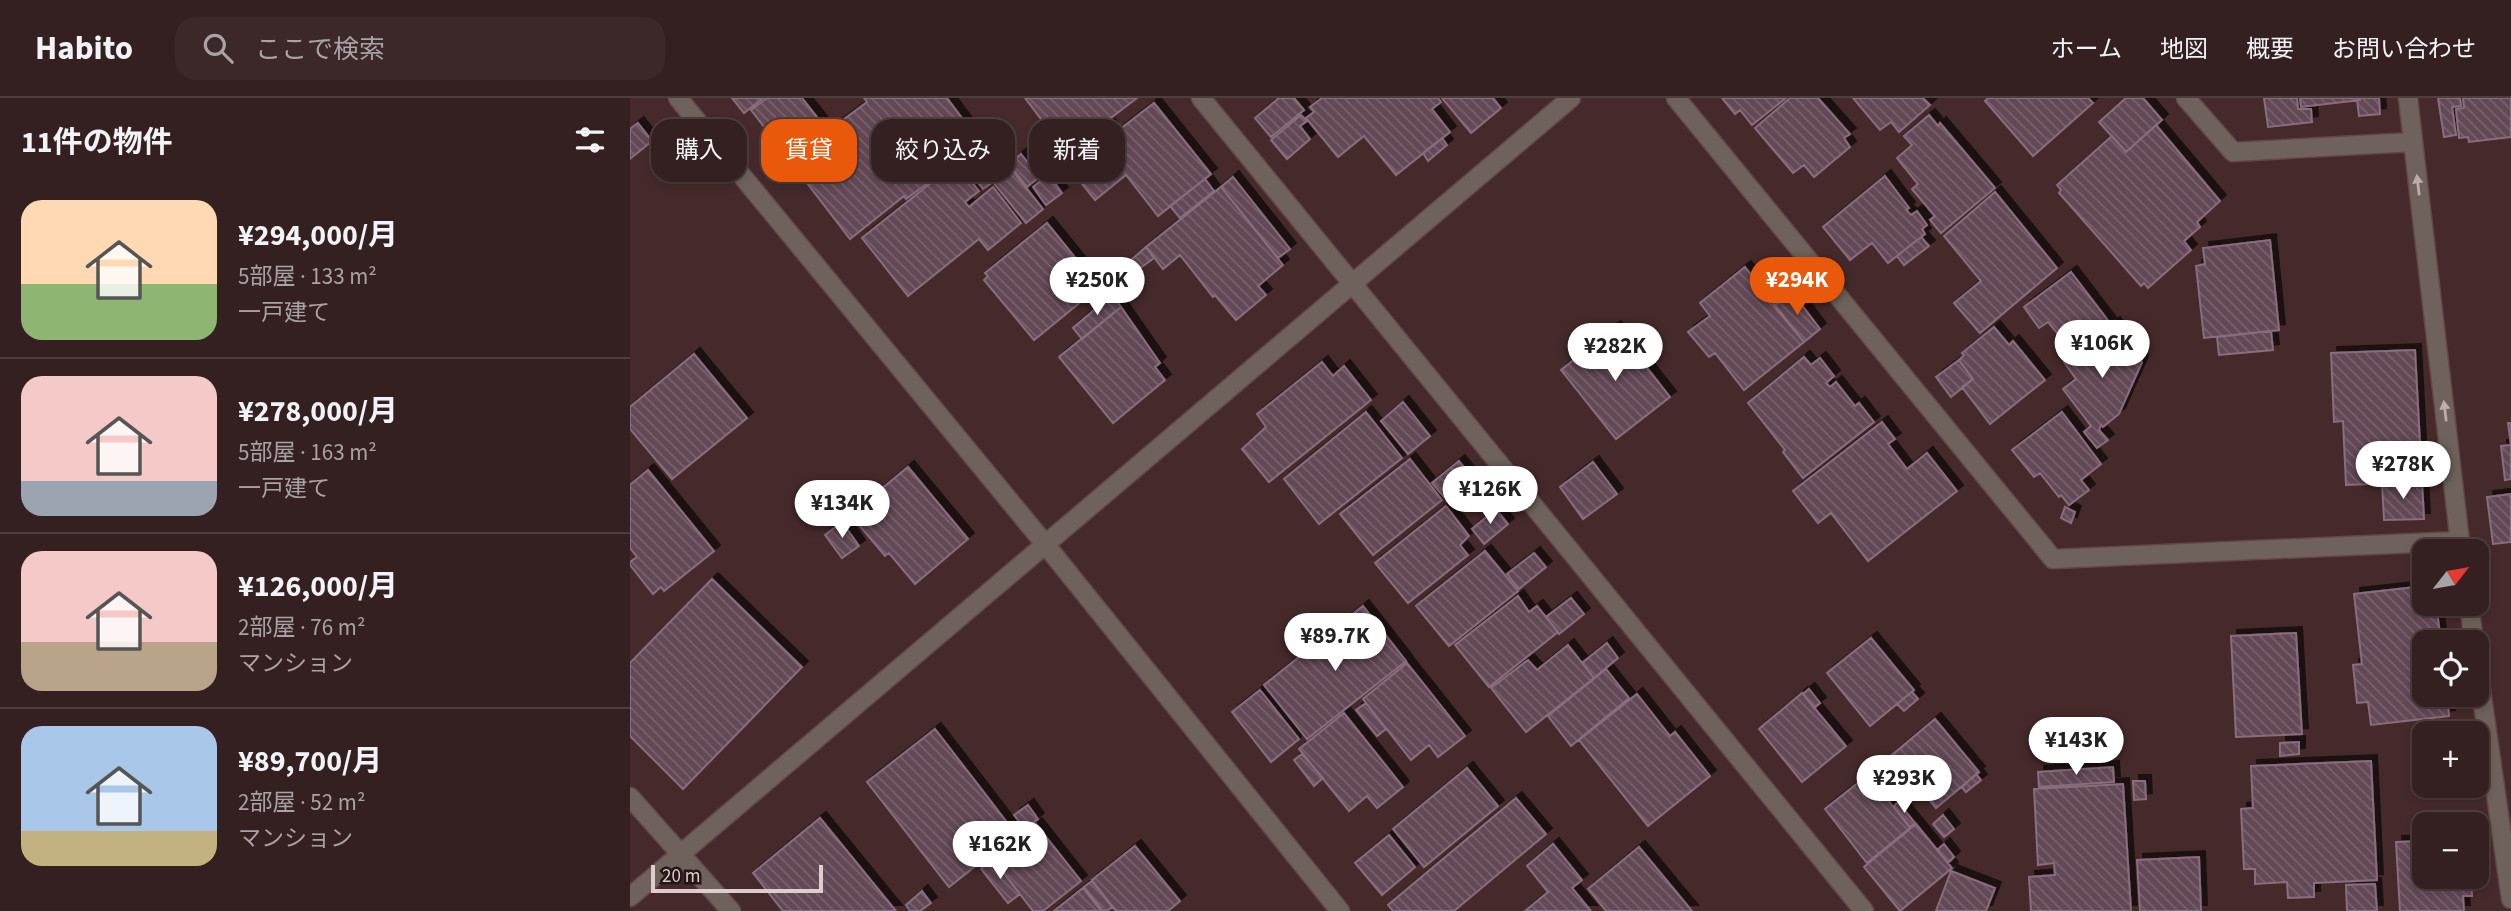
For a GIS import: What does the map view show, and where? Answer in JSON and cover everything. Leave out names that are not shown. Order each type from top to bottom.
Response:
[{"type":"street","points":[[678,98],[1045,544],[1340,911]]},
{"type":"street","points":[[1201,98],[1864,911]]},
{"type":"street","points":[[630,897],[1571,98]]},
{"type":"street","points":[[1675,98],[2053,559],[2412,548]]},
{"type":"street","points":[[2186,98],[2233,152],[2413,142]]},
{"type":"street","points":[[2408,98],[2460,539]]},
{"type":"street","points":[[2483,707],[2511,899]]},
{"type":"street","points":[[630,797],[730,911]]},
{"type":"building","points":[[732,98],[763,98],[744,113]]},
{"type":"building","points":[[767,98],[802,98],[819,119],[761,119],[761,123],[751,110]]},
{"type":"building","points":[[864,98],[947,98],[963,119],[871,119],[871,182],[929,182],[906,199],[904,196],[850,239],[806,182],[857,182],[857,119],[844,119],[867,102]]},
{"type":"building","points":[[1025,98],[1137,98],[1109,119],[1041,119]]},
{"type":"building","points":[[1279,98],[1294,98],[1304,110],[1271,137],[1255,118]]},
{"type":"building","points":[[1322,98],[1438,98],[1441,102],[1432,109],[1450,132],[1396,175],[1364,136],[1338,157],[1306,118],[1314,112],[1310,107]]},
{"type":"building","points":[[1442,98],[1493,98],[1501,108],[1471,133]]},
{"type":"building","points":[[1722,98],[1786,98],[1752,125],[1740,110],[1735,114]]},
{"type":"building","points":[[1790,98],[1818,98],[1850,134],[1844,138],[1850,147],[1814,177],[1804,165],[1793,173],[1755,128]]},
{"type":"building","points":[[1853,98],[1923,98],[1930,105],[1899,132],[1891,122],[1880,130]]},
{"type":"building","points":[[1988,98],[2088,98],[2093,103],[2033,156],[1985,101]]},
{"type":"building","points":[[2126,98],[2143,98],[2162,120],[2126,152],[2099,122]]},
{"type":"building","points":[[2264,98],[2297,98],[2298,109],[2311,109],[2312,122],[2268,127]]},
{"type":"building","points":[[2300,98],[2360,98],[2360,100],[2301,107]]},
{"type":"building","points":[[2379,98],[2380,114],[2359,116],[2357,100]]},
{"type":"building","points":[[2438,98],[2460,98],[2461,106],[2452,107],[2456,135],[2444,137]]},
{"type":"building","points":[[2463,98],[2511,98],[2511,137],[2469,142],[2468,137],[2459,138],[2456,109],[2464,108]]},
{"type":"building","points":[[1154,103],[1211,174],[1158,216],[1125,176],[1125,125]]},
{"type":"building","points":[[1301,115],[1307,121],[1300,126],[1310,139],[1287,159],[1271,140]]},
{"type":"building","points":[[1929,115],[1938,126],[1940,123],[1995,188],[1941,233],[1930,220],[1935,216],[1912,189],[1918,184],[1897,158],[1912,145],[1904,136]]},
{"type":"building","points":[[638,123],[651,142],[630,159],[630,129]]},
{"type":"building","points":[[2156,125],[2220,201],[2197,222],[2200,227],[2184,241],[2191,250],[2148,288],[2144,283],[2141,286],[2059,193],[2061,190],[2057,185],[2112,136],[2126,152]]},
{"type":"building","points":[[1442,138],[1447,145],[1428,161],[1423,153]]},
{"type":"building","points":[[1021,154],[1029,164],[1029,182],[1033,182],[1027,187],[1015,172],[1015,159]]},
{"type":"building","points":[[1015,174],[1043,209],[1026,223],[993,182],[1015,182]]},
{"type":"building","points":[[1885,176],[1909,208],[1906,210],[1911,215],[1917,211],[1927,225],[1922,229],[1925,234],[1888,263],[1872,243],[1850,260],[1823,227]]},
{"type":"building","points":[[1233,177],[1290,249],[1278,258],[1221,187]]},
{"type":"building","points":[[1205,179],[1214,191],[1180,218],[1170,206]]},
{"type":"building","points":[[932,182],[972,182],[979,191],[965,202],[969,207],[993,187],[1021,223],[988,250],[979,239],[908,296],[862,238]]},
{"type":"building","points":[[977,182],[993,182],[983,189]]},
{"type":"building","points":[[1040,182],[1054,182],[1062,193],[1046,205],[1033,187]]},
{"type":"building","points":[[1081,182],[1117,182],[1095,200]]},
{"type":"building","points":[[1221,187],[1283,265],[1258,286],[1266,295],[1236,320],[1215,295],[1213,297],[1180,255],[1163,269],[1146,247]]},
{"type":"building","points":[[1995,192],[2057,268],[1980,333],[1954,303],[1981,281],[1944,236]]},
{"type":"building","points":[[1047,223],[1099,287],[1034,340],[984,280],[988,276],[985,273]]},
{"type":"building","points":[[1921,237],[1929,246],[1904,265],[1897,256]]},
{"type":"building","points":[[2270,240],[2279,330],[2204,338],[2196,266],[2205,264],[2203,248]]},
{"type":"building","points":[[1146,247],[1154,258],[1139,269],[1131,260]]},
{"type":"building","points":[[1745,267],[1804,342],[1744,390],[1715,353],[1709,357],[1688,332],[1710,316],[1700,303]]},
{"type":"building","points":[[2071,272],[2110,323],[2073,352],[2048,322],[2039,328],[2024,307]]},
{"type":"building","points":[[1792,292],[1820,329],[1804,342],[1774,306]]},
{"type":"building","points":[[1112,295],[1121,307],[1082,339],[1073,328]]},
{"type":"building","points":[[1121,307],[1160,363],[1155,367],[1165,380],[1113,423],[1059,357]]},
{"type":"building","points":[[2114,323],[2142,362],[2119,414],[2103,427],[2101,425],[2099,430],[2108,440],[2097,448],[2084,432],[2091,426],[2063,389],[2076,379],[2064,362]]},
{"type":"building","points":[[1615,327],[1670,397],[1616,439],[1561,370]]},
{"type":"building","points":[[1994,327],[2009,345],[2013,341],[2045,380],[1990,424],[1962,387],[1973,379],[1959,360],[1964,355],[1962,353]]},
{"type":"building","points":[[2271,331],[2273,350],[2219,355],[2217,337]]},
{"type":"building","points":[[2415,350],[2422,482],[2346,485],[2343,421],[2334,422],[2331,353]]},
{"type":"building","points":[[694,354],[747,418],[672,479],[630,429],[630,407]]},
{"type":"building","points":[[1804,357],[1811,365],[1820,358],[1834,376],[1826,383],[1830,387],[1836,382],[1855,406],[1859,403],[1874,422],[1803,478],[1748,403]]},
{"type":"building","points":[[1959,360],[1973,379],[1951,397],[1936,377]]},
{"type":"building","points":[[1322,362],[1333,376],[1344,366],[1371,400],[1269,482],[1242,449],[1266,427],[1257,414]]},
{"type":"building","points":[[1403,402],[1430,436],[1408,454],[1381,421]]},
{"type":"building","points":[[1366,412],[1402,458],[1319,524],[1284,479]]},
{"type":"building","points":[[2062,412],[2101,464],[2081,480],[2089,490],[2069,505],[2040,473],[2034,477],[2012,450]]},
{"type":"building","points":[[1882,422],[1895,439],[1888,444],[1907,469],[1927,453],[1957,491],[1868,561],[1831,513],[1818,523],[1793,491]]},
{"type":"building","points":[[2508,423],[2511,423],[2511,445]]},
{"type":"building","points":[[2511,445],[2511,479],[2505,480],[2501,446]]},
{"type":"building","points":[[1410,459],[1442,500],[1373,555],[1340,514]]},
{"type":"building","points":[[1459,461],[1471,476],[1444,497],[1432,483]]},
{"type":"building","points":[[1593,462],[1617,494],[1583,519],[1560,487]]},
{"type":"building","points":[[908,467],[968,539],[915,584],[889,553],[885,556],[858,524],[881,506],[873,496]]},
{"type":"building","points":[[648,470],[714,551],[664,591],[661,587],[653,594],[630,565],[637,557],[630,548],[630,485]]},
{"type":"building","points":[[2422,482],[2424,519],[2384,520],[2382,483]]},
{"type":"building","points":[[2511,494],[2511,542],[2493,544],[2487,497]]},
{"type":"building","points":[[1446,506],[1469,536],[1460,545],[1468,555],[1408,603],[1375,563]]},
{"type":"building","points":[[2065,507],[2075,512],[2071,523],[2061,518]]},
{"type":"building","points":[[1496,509],[1508,524],[1484,544],[1472,529]]},
{"type":"building","points":[[842,522],[859,546],[842,558],[825,535]]},
{"type":"building","points":[[1485,551],[1518,591],[1449,646],[1416,606]]},
{"type":"building","points":[[1534,553],[1546,567],[1519,589],[1507,574]]},
{"type":"building","points":[[712,579],[802,667],[683,789],[630,736],[630,663]]},
{"type":"building","points":[[2412,587],[2412,616],[2438,616],[2439,630],[2412,630],[2412,707],[2448,707],[2449,716],[2371,725],[2368,702],[2357,703],[2353,665],[2362,664],[2354,594]]},
{"type":"building","points":[[1518,596],[1529,612],[1537,606],[1558,632],[1489,687],[1455,645]]},
{"type":"building","points":[[1571,598],[1584,614],[1559,634],[1546,617]]},
{"type":"building","points":[[1363,606],[1406,661],[1307,739],[1264,685]]},
{"type":"building","points":[[2296,633],[2302,734],[2236,737],[2231,636]]},
{"type":"building","points":[[1871,638],[1914,690],[1870,726],[1827,673]]},
{"type":"building","points":[[1607,643],[1618,658],[1594,678],[1582,663]]},
{"type":"building","points":[[1568,645],[1594,678],[1526,732],[1491,688],[1528,660],[1537,670]]},
{"type":"building","points":[[1407,663],[1465,736],[1438,757],[1429,745],[1411,760],[1363,699]]},
{"type":"building","points":[[1606,669],[1629,698],[1571,746],[1548,716]]},
{"type":"building","points":[[1809,689],[1820,703],[1814,708],[1803,694]]},
{"type":"building","points":[[1260,690],[1299,739],[1271,762],[1232,712]]},
{"type":"building","points":[[1912,692],[1918,699],[1904,711],[1897,704]]},
{"type":"building","points":[[1802,693],[1846,746],[1802,782],[1759,729]]},
{"type":"building","points":[[1637,694],[1670,736],[1675,732],[1710,776],[1648,826],[1579,740]]},
{"type":"building","points":[[1366,703],[1386,729],[1377,736],[1356,710]]},
{"type":"building","points":[[1344,713],[1403,787],[1377,808],[1367,796],[1349,811],[1299,749]]},
{"type":"building","points":[[1935,719],[1979,772],[1936,808],[1892,755]]},
{"type":"building","points":[[935,729],[1016,834],[949,887],[867,782]]},
{"type":"building","points":[[2299,742],[2299,754],[2280,756],[2280,743]]},
{"type":"building","points":[[1302,754],[1323,778],[1314,786],[1294,760]]},
{"type":"building","points":[[2371,761],[2377,880],[2314,883],[2314,897],[2288,898],[2287,882],[2255,884],[2255,869],[2244,869],[2241,809],[2253,808],[2251,766]]},
{"type":"building","points":[[2113,767],[2114,782],[2039,787],[2038,772]]},
{"type":"building","points":[[1467,768],[1498,806],[1424,867],[1393,829]]},
{"type":"building","points":[[1976,774],[1981,780],[1966,792],[1962,787]]},
{"type":"building","points":[[1868,775],[1910,828],[1867,863],[1825,809]]},
{"type":"building","points":[[2133,781],[2145,781],[2146,799],[2134,800]]},
{"type":"building","points":[[2123,784],[2131,911],[2031,911],[2029,877],[2055,875],[2054,863],[2038,865],[2034,789]]},
{"type":"building","points":[[1516,798],[1546,834],[1454,911],[1393,911],[1388,905]]},
{"type":"building","points":[[1898,802],[1915,823],[1910,827],[1894,806]]},
{"type":"building","points":[[1028,805],[1038,819],[1025,829],[1014,815]]},
{"type":"building","points":[[1943,815],[1954,829],[1944,837],[1933,824]]},
{"type":"building","points":[[820,818],[896,911],[783,911],[753,873]]},
{"type":"building","points":[[1036,824],[1081,881],[1043,911],[1033,911],[993,859]]},
{"type":"building","points":[[1916,824],[1952,868],[1900,911],[1864,867]]},
{"type":"building","points":[[1389,835],[1415,867],[1382,895],[1355,863]]},
{"type":"building","points":[[2412,841],[2412,889],[2472,889],[2472,896],[2463,896],[2464,911],[2400,911],[2396,842]]},
{"type":"building","points":[[1553,844],[1582,880],[1572,888],[1591,911],[1525,911],[1548,892],[1527,866]]},
{"type":"building","points":[[1944,844],[1954,857],[1948,863],[1937,850]]},
{"type":"building","points":[[1135,846],[1180,901],[1168,911],[1116,911],[1092,880]]},
{"type":"building","points":[[1639,847],[1692,911],[1606,911],[1588,889]]},
{"type":"building","points":[[2199,857],[2201,911],[2140,911],[2137,860]]},
{"type":"building","points":[[993,859],[1020,894],[1008,903],[981,869]]},
{"type":"building","points":[[1951,871],[1995,888],[1986,911],[1936,911]]},
{"type":"building","points":[[1092,881],[1112,907],[1107,911],[1103,911],[1084,887]]},
{"type":"building","points":[[2375,884],[2377,911],[2347,911],[2346,885]]},
{"type":"building","points":[[1083,888],[1101,911],[1054,911]]},
{"type":"building","points":[[922,891],[931,903],[920,911],[910,911],[906,905]]}]
